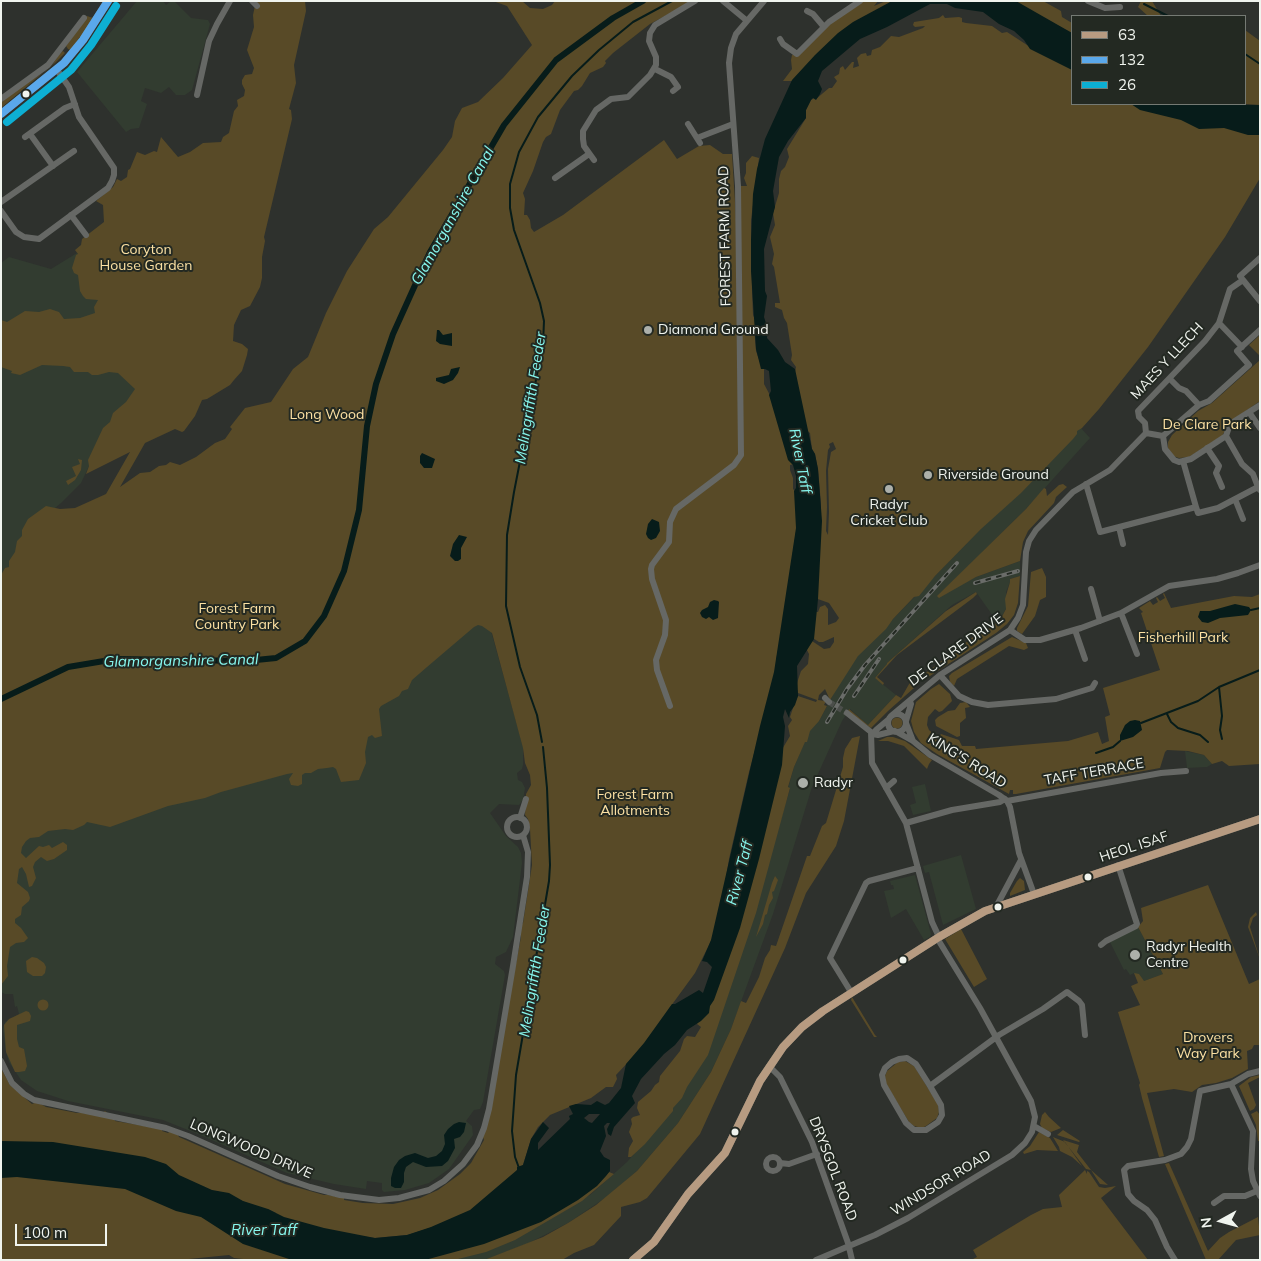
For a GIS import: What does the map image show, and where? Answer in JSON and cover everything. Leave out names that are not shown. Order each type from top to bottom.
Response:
[{"type":"main road","points":[[1,114],[57,70],[72,54],[108,1]]},
{"type":"main road","name":"HEOL ISAF","points":[[633,1260],[654,1242],[688,1194],[725,1153],[760,1081],[783,1047],[802,1027],[851,992],[974,916],[1118,865],[1260,819]]},
{"type":"street","points":[[197,95],[209,41],[230,1]]},
{"type":"street","points":[[594,160],[589,154],[583,139],[584,131],[596,110],[611,98],[628,98],[654,68],[656,57],[649,41],[650,33],[655,25],[695,1]]},
{"type":"street","points":[[723,1],[746,20]]},
{"type":"street","name":"FOREST FARM ROAD","points":[[670,706],[657,670],[656,660],[665,635],[666,620],[652,580],[652,565],[670,542],[671,517],[676,509],[734,465],[739,460],[742,452],[738,186],[730,54],[733,40],[740,28],[764,1]]},
{"type":"street","points":[[780,39],[783,44],[797,54],[824,27],[860,1]]},
{"type":"street","points":[[1088,1],[1105,8],[1120,7]]},
{"type":"street","points":[[807,11],[813,14],[824,27]]},
{"type":"street","points":[[1,99],[44,68],[84,18]]},
{"type":"street","points":[[63,46],[72,54]]},
{"type":"street","points":[[654,68],[671,77],[678,87],[673,90]]},
{"type":"street","points":[[1,211],[16,232],[24,238],[39,239],[108,188],[114,175],[114,168],[79,117],[69,87],[57,70]]},
{"type":"street","points":[[53,166],[28,135],[65,108],[75,104]]},
{"type":"street","points":[[688,124],[698,140],[733,124]]},
{"type":"street","points":[[1,202],[74,151]]},
{"type":"street","points":[[555,178],[589,154]]},
{"type":"street","points":[[71,215],[86,235]]},
{"type":"street","name":"MAES Y LLECH","points":[[1146,433],[1145,423],[1139,417],[1138,411],[1205,341],[1219,323],[1230,289],[1243,280],[1240,276],[1260,258]]},
{"type":"street","points":[[1243,280],[1260,300]]},
{"type":"street","points":[[1219,323],[1242,347]]},
{"type":"street","points":[[1163,436],[1199,405],[1209,401],[1250,365],[1238,351],[1260,330]]},
{"type":"street","points":[[1170,379],[1179,388],[1186,391],[1199,405]]},
{"type":"street","points":[[1163,436],[1165,450],[1169,455],[1178,462],[1191,459],[1226,436],[1230,424],[1260,405]]},
{"type":"street","points":[[1249,412],[1260,428]]},
{"type":"street","points":[[1146,433],[1163,436]]},
{"type":"street","name":"DE CLARE DRIVE","points":[[873,734],[907,701],[940,675],[1010,630],[1020,613],[1025,595],[1026,552],[1029,541],[1039,526],[1075,490],[1110,470],[1146,433]]},
{"type":"street","points":[[1184,461],[1198,513],[1218,508],[1235,498],[1259,489],[1253,474],[1242,464],[1226,436]]},
{"type":"street","points":[[1207,448],[1219,466],[1216,473],[1222,487]]},
{"type":"street","points":[[1086,484],[1100,532],[1196,507]]},
{"type":"street","points":[[1235,498],[1243,518]]},
{"type":"street","points":[[1119,527],[1123,544]]},
{"type":"street","points":[[1010,630],[1022,639],[1037,641],[1075,630],[1121,613],[1169,586],[1217,579],[1260,565]]},
{"type":"street","points":[[1091,589],[1100,621]]},
{"type":"street","points":[[1121,613],[1137,654]]},
{"type":"street","points":[[1075,630],[1085,659]]},
{"type":"street","points":[[940,675],[959,696],[988,706],[1056,700],[1092,688],[1095,682]]},
{"type":"street","name":"DE CLARE DRIVE","points":[[906,722],[911,704],[910,700]]},
{"type":"street","points":[[847,714],[873,734],[878,735],[902,730],[906,722],[904,716],[899,714],[890,718],[889,727],[895,731]]},
{"type":"street","name":"KING'S ROAD","points":[[906,722],[913,741]]},
{"type":"street","name":"KING'S ROAD","points":[[895,731],[913,741],[930,755],[1006,800],[1010,807],[1022,860],[1034,894]]},
{"type":"street","points":[[873,734],[872,763],[906,823],[932,922],[938,937],[996,1037],[1033,1106],[1034,1126],[1048,1134]]},
{"type":"street","name":"TAFF TERRACE","points":[[906,823],[952,810],[1161,773],[1186,771]]},
{"type":"street","points":[[886,788],[894,781]]},
{"type":"street","points":[[523,835],[516,838],[513,837],[507,829],[510,819],[520,818],[526,799]]},
{"type":"street","name":"LONGWOOD DRIVE","points":[[1,1061],[12,1082],[34,1100],[166,1128],[278,1176],[310,1187],[340,1195],[374,1200],[399,1198],[428,1190],[440,1184],[464,1164],[477,1145],[484,1128],[494,1079],[524,894],[528,852],[523,835],[526,833],[527,826],[523,819],[520,818]]},
{"type":"street","points":[[996,907],[1022,860]]},
{"type":"street","points":[[1102,945],[1137,924],[1118,865]]},
{"type":"street","points":[[851,992],[830,958],[866,883],[918,868]]},
{"type":"street","points":[[930,1086],[996,1037],[1043,1009],[1067,992],[1082,1005],[1085,1035]]},
{"type":"street","points":[[907,1058],[916,1064],[930,1086],[941,1105],[942,1115],[938,1122],[926,1130],[914,1130],[906,1123],[884,1085],[882,1075],[892,1062],[907,1058]]},
{"type":"street","name":"DRYSGOL ROAD","points":[[770,1066],[780,1077],[817,1154],[852,1260]]},
{"type":"street","points":[[1175,1260],[1155,1220],[1147,1210],[1128,1194],[1124,1170],[1128,1166],[1165,1160],[1181,1154],[1191,1139],[1200,1091],[1231,1084],[1248,1074],[1260,1071]]},
{"type":"street","points":[[1214,1203],[1224,1196],[1259,1194],[1253,1181],[1251,1169],[1253,1131],[1231,1084]]},
{"type":"street","name":"WINDSOR ROAD","points":[[816,1260],[890,1228],[1012,1155],[1026,1143],[1034,1126]]},
{"type":"street","points":[[780,1163],[789,1164],[817,1154]]},
{"type":"shaded area","points":[[137,1],[163,1],[166,5],[170,2],[175,2],[191,18],[208,20],[210,24],[192,90],[185,95],[176,95],[169,87],[161,93],[145,88],[141,101],[147,104],[139,128],[126,132],[77,72]]},
{"type":"shaded area","points":[[77,253],[104,296],[106,318],[1,339],[1,263],[9,257],[51,269]]},
{"type":"shaded area","points":[[1,361],[119,366],[136,388],[90,464],[81,483],[35,525],[1,586]]},
{"type":"shaded area","points":[[1080,427],[1090,438],[1026,509],[938,596],[976,577],[1020,561],[1020,576],[1010,579],[1006,592],[1006,609],[998,623],[976,592],[952,605],[887,663],[875,678],[896,695],[868,725],[850,709],[842,721],[812,787],[773,914],[731,1029],[711,1072],[678,1123],[637,1171],[605,1198],[568,1223],[527,1244],[484,1260],[443,1260],[467,1254],[590,1195],[627,1162],[671,1112],[766,868],[790,789],[788,788],[794,767],[814,719],[819,721],[841,680],[859,654]]},
{"type":"shaded area","points":[[486,613],[523,746],[523,765],[522,769],[517,773],[518,780],[522,782],[525,788],[523,800],[519,805],[499,804],[490,813],[506,836],[518,847],[522,863],[513,937],[506,952],[496,957],[495,964],[504,971],[505,975],[483,1102],[480,1109],[474,1110],[466,1121],[472,1126],[473,1135],[449,1169],[429,1183],[405,1190],[384,1192],[382,1190],[382,1183],[367,1181],[366,1189],[334,1184],[287,1173],[163,1120],[68,1101],[37,1091],[21,1080],[9,1062],[3,1029],[5,1022],[19,1014],[17,1006],[15,1007],[13,994],[1,992],[21,836],[370,713]]},
{"type":"shaded area","points":[[1185,751],[1204,755],[1212,764],[1207,767],[1187,768]]},
{"type":"shaded area","points":[[925,784],[931,811],[913,815],[910,805],[916,803],[912,787]]},
{"type":"shaded area","points":[[961,855],[976,909],[943,925],[929,872],[925,873],[923,866]]},
{"type":"shaded area","points":[[915,875],[931,934],[930,937],[924,940],[906,909],[891,918],[884,891],[894,889],[890,881]]},
{"type":"shaded area","name":"Radyr Health Centre","points":[[1138,927],[1163,974],[1139,983],[1134,973],[1130,975],[1126,969],[1124,970],[1110,942]]},
{"type":"green space","name":"Forest Farm Country Park","points":[[256,1],[305,1],[306,11],[294,65],[296,83],[289,109],[291,110],[292,119],[264,237],[260,287],[250,306],[241,310],[234,325],[233,341],[242,344],[248,349],[247,355],[242,371],[230,385],[202,400],[195,416],[184,431],[175,429],[145,443],[120,487],[140,473],[150,472],[159,466],[170,462],[180,465],[196,457],[215,443],[225,439],[232,429],[230,427],[245,408],[271,402],[293,369],[308,357],[326,313],[347,271],[374,229],[388,217],[443,150],[452,137],[455,121],[462,108],[478,102],[503,78],[532,45],[507,6],[493,1],[522,1],[530,8],[543,9],[552,5],[555,1],[693,1],[650,24],[613,53],[605,61],[606,63],[603,67],[590,73],[582,86],[574,91],[560,110],[551,134],[543,142],[523,193],[525,199],[524,215],[527,215],[530,220],[531,228],[534,232],[563,215],[664,140],[677,159],[699,146],[710,145],[723,154],[732,154],[737,234],[741,186],[747,186],[744,178],[746,163],[752,156],[759,158],[751,220],[753,315],[757,325],[754,327],[756,351],[764,369],[764,384],[772,399],[786,449],[794,464],[790,465],[790,470],[793,478],[793,489],[797,493],[797,525],[789,579],[792,581],[776,660],[777,670],[749,772],[729,859],[718,927],[695,973],[668,1010],[668,1020],[616,1075],[617,1079],[613,1087],[606,1087],[591,1098],[550,1115],[538,1127],[531,1139],[523,1165],[517,1170],[501,1201],[453,1221],[407,1235],[375,1238],[339,1233],[276,1219],[276,1213],[268,1209],[265,1210],[219,1192],[1,1148],[1,1068],[10,1085],[32,1104],[37,1102],[46,1107],[77,1113],[101,1115],[105,1111],[115,1121],[162,1129],[162,1131],[168,1133],[170,1131],[179,1137],[285,1184],[324,1195],[344,1198],[344,1200],[363,1203],[393,1204],[420,1198],[438,1190],[460,1174],[471,1163],[484,1140],[483,1137],[521,937],[521,925],[523,923],[532,865],[530,829],[525,815],[526,794],[531,785],[530,775],[525,763],[523,748],[492,633],[482,626],[474,627],[412,680],[408,689],[402,691],[399,696],[381,706],[379,709],[382,736],[375,738],[372,735],[368,737],[365,752],[366,763],[359,780],[341,782],[336,769],[333,767],[305,773],[302,775],[302,784],[298,786],[291,785],[289,779],[293,773],[287,774],[205,798],[168,806],[110,827],[87,822],[73,830],[48,831],[39,837],[30,838],[22,847],[21,853],[26,858],[39,846],[49,845],[52,848],[63,842],[67,845],[67,850],[54,859],[47,861],[41,857],[35,862],[33,867],[36,878],[32,886],[29,887],[22,867],[19,869],[17,883],[28,892],[30,898],[22,907],[21,915],[15,919],[15,923],[28,938],[24,942],[16,943],[10,947],[7,966],[8,976],[1,985],[1,575],[5,568],[9,567],[9,561],[15,552],[17,541],[22,536],[22,530],[28,519],[46,506],[60,509],[75,508],[106,494],[130,452],[86,474],[89,466],[88,460],[103,428],[110,422],[113,413],[126,402],[135,389],[118,373],[109,372],[92,375],[88,372],[74,372],[70,367],[42,365],[20,375],[11,373],[12,371],[1,367],[1,320],[7,322],[25,311],[39,312],[50,309],[59,312],[64,319],[80,318],[95,313],[94,307],[98,300],[86,299],[83,296],[80,291],[78,275],[74,273],[72,268],[78,254],[75,250],[81,245],[82,239],[104,222],[103,205],[96,201],[113,187],[117,179],[121,181],[127,177],[128,170],[137,152],[145,155],[154,151],[157,152],[161,137],[178,157],[190,152],[203,143],[221,142],[223,137],[229,133],[234,111],[238,106],[237,100],[244,96],[245,90],[242,80],[245,75],[252,74],[254,68],[247,50],[254,27],[253,15]]},
{"type":"green space","points":[[857,1],[878,1],[874,6],[886,1],[902,1],[795,81],[783,81],[792,69],[792,55],[796,54]]},
{"type":"green space","points":[[1012,1],[1043,1],[1061,11],[1062,17],[1071,22],[1071,32]]},
{"type":"green space","points":[[1141,1],[1152,1],[1160,15],[1147,15],[1138,7]]},
{"type":"green space","points":[[943,15],[945,18],[959,17],[962,18],[962,22],[992,26],[1002,33],[1007,32],[1027,45],[1048,52],[1071,64],[1071,105],[1145,105],[1260,133],[1260,178],[1225,237],[1148,347],[1099,409],[1021,493],[981,529],[935,576],[919,596],[914,597],[886,629],[858,656],[830,700],[825,689],[819,695],[818,700],[826,701],[824,705],[827,706],[819,721],[810,731],[807,742],[805,742],[794,767],[756,913],[708,1055],[682,1098],[673,1108],[673,1111],[645,1144],[631,1157],[628,1157],[629,1148],[633,1141],[629,1132],[632,1124],[631,1119],[640,1115],[637,1108],[638,1102],[659,1082],[660,1076],[680,1051],[684,1039],[687,1036],[695,1037],[701,1027],[697,1024],[707,1007],[781,751],[790,736],[788,726],[792,720],[790,717],[794,705],[798,696],[816,702],[817,700],[798,693],[796,686],[801,671],[808,664],[809,654],[806,648],[812,641],[824,649],[830,648],[834,642],[834,637],[819,642],[808,635],[814,612],[818,612],[820,607],[825,605],[828,609],[828,625],[836,622],[839,618],[829,603],[815,598],[821,504],[818,469],[812,449],[810,433],[806,430],[795,372],[796,367],[791,360],[792,355],[787,323],[782,310],[775,307],[775,303],[780,303],[772,264],[774,254],[770,237],[775,225],[773,213],[779,193],[781,171],[789,157],[787,149],[806,118],[806,110],[811,100],[816,99],[829,88],[832,88],[837,81],[834,77],[839,74],[840,68],[843,66],[845,70],[852,62],[854,62],[853,68],[859,66],[857,58],[861,54],[871,55],[872,50],[880,47],[891,36],[899,37],[925,26],[915,27],[913,25],[914,22],[939,18]],"holes":[[[833,442],[836,449],[831,452],[828,469],[828,535],[826,531],[826,471],[829,444]]]},
{"type":"green space","points":[[87,16],[93,18],[85,35],[80,37],[71,50],[68,49],[66,46]]},
{"type":"green space","points":[[1246,31],[1260,41],[1260,105],[1246,104]]},
{"type":"green space","points":[[63,51],[65,53],[49,68],[59,54]]},
{"type":"green space","points":[[43,73],[1,108],[1,103],[13,92]]},
{"type":"green space","points":[[1260,335],[1260,356],[1249,345]]},
{"type":"green space","name":"De Clare Park","points":[[1260,360],[1260,401],[1230,422],[1222,436],[1189,457],[1179,458],[1173,456],[1168,448],[1168,442],[1172,435],[1198,411],[1212,403]]},
{"type":"green space","points":[[78,459],[82,460],[81,470],[75,480],[68,485],[66,481],[76,476],[72,467],[80,464]]},
{"type":"green space","points":[[1063,484],[1067,487],[1056,497],[1054,503],[1028,531],[1023,542],[1020,561],[976,577],[939,598],[937,596],[1026,509],[1044,488],[1046,489],[1047,496],[1059,485]]},
{"type":"green space","points":[[1042,568],[1046,577],[1046,597],[1040,600],[1035,616],[1022,634],[1017,631],[1017,628],[1028,606],[1031,572]]},
{"type":"green space","points":[[1020,576],[1018,603],[1014,615],[1007,624],[930,676],[926,678],[921,676],[919,673],[927,672],[994,621],[999,622],[1006,609],[1005,599],[1010,579]]},
{"type":"green space","points":[[976,592],[977,594],[973,598],[897,655],[877,677],[884,683],[883,685],[875,678],[887,663],[946,611]]},
{"type":"green space","name":"Fisherhill Park","points":[[1164,593],[1171,608],[1234,596],[1252,597],[1260,594],[1260,764],[1229,766],[1222,761],[1212,764],[1204,755],[1188,751],[1167,750],[1160,768],[1016,794],[1013,794],[1013,790],[1010,790],[1009,794],[937,754],[921,743],[914,732],[911,721],[916,702],[939,684],[950,694],[952,701],[942,711],[939,712],[935,709],[928,717],[927,725],[929,730],[938,738],[941,734],[959,740],[962,746],[975,746],[976,749],[1068,741],[1098,732],[1102,744],[1109,741],[1105,717],[1110,715],[1103,688],[1160,670],[1141,613],[1143,612],[1139,608],[1150,601],[1153,605],[1158,602],[1157,597],[1160,601],[1165,598]]},
{"type":"green space","points":[[1012,637],[1026,643],[1028,648],[1024,650],[1009,646],[957,679],[954,686],[950,682],[949,676],[952,673]]},
{"type":"green space","points":[[912,679],[915,684],[914,688],[871,728],[848,712],[849,709],[868,725],[896,695],[901,698]]},
{"type":"green space","points":[[966,702],[970,707],[965,708],[966,718],[960,723],[960,736],[957,737],[936,726],[935,720],[938,717],[948,711],[955,710],[960,703]]},
{"type":"green space","points":[[897,717],[903,723],[897,729],[891,723]]},
{"type":"green space","points":[[860,736],[844,821],[836,846],[806,893],[785,948],[700,1134],[647,1198],[621,1207],[621,1216],[594,1245],[562,1260],[484,1260],[543,1237],[596,1205],[637,1171],[678,1123],[711,1072],[731,1029],[741,1001],[746,1003],[759,977],[771,945],[776,946],[807,856],[810,856],[822,826],[826,823],[843,767],[845,749],[852,738]]},
{"type":"green space","points":[[887,737],[905,741],[932,760],[927,769],[904,746],[888,741],[878,741]]},
{"type":"green space","points":[[775,876],[778,880],[772,892],[773,898],[756,937],[772,883]]},
{"type":"green space","points":[[1020,878],[1024,881],[1025,890],[1010,896],[1010,893]]},
{"type":"green space","name":"Drovers Way Park","points":[[1208,885],[1249,984],[1260,979],[1260,1045],[1254,1045],[1252,1049],[1247,1051],[1248,1069],[1232,1078],[1202,1085],[1192,1092],[1174,1089],[1147,1093],[1164,1156],[1159,1157],[1142,1098],[1140,1083],[1118,1012],[1140,1005],[1131,986],[1138,983],[1134,973],[1139,974],[1144,981],[1163,974],[1138,927],[1143,921],[1141,908]]},
{"type":"green space","points":[[1256,912],[1257,915],[1253,918],[1250,927],[1260,959],[1248,927],[1250,918]]},
{"type":"green space","points":[[961,929],[987,979],[974,987],[945,939]]},
{"type":"green space","points":[[32,957],[44,963],[46,967],[45,973],[42,976],[33,976],[27,972],[26,961]]},
{"type":"green space","points":[[852,997],[877,1037],[874,1037],[851,1000]]},
{"type":"green space","points":[[43,999],[49,1005],[43,1011],[37,1005]]},
{"type":"green space","points":[[26,1011],[31,1016],[30,1021],[17,1025],[17,1039],[19,1047],[24,1049],[27,1066],[25,1071],[15,1072],[6,1052],[4,1025],[9,1019]]},
{"type":"green space","points":[[905,1061],[914,1066],[938,1104],[939,1112],[937,1118],[922,1128],[914,1126],[909,1122],[886,1084],[885,1076],[887,1071],[898,1062]]},
{"type":"green space","points":[[1260,1075],[1260,1077],[1248,1083],[1256,1105],[1250,1111],[1239,1086],[1251,1077]]},
{"type":"green space","points":[[1257,1111],[1260,1115],[1260,1141],[1258,1141],[1256,1125],[1251,1114]]},
{"type":"green space","points":[[1045,1112],[1061,1128],[1051,1132],[1042,1128],[1040,1124],[1042,1115]]},
{"type":"green space","points":[[1063,1130],[1080,1141],[1057,1135]]},
{"type":"green space","points":[[1039,1132],[1050,1138],[1058,1151],[1037,1150],[1024,1154],[1023,1152],[1030,1146]]},
{"type":"green space","points":[[1053,1137],[1065,1142],[1082,1166],[1072,1157],[1060,1151]]},
{"type":"green space","points":[[1063,1140],[1079,1145],[1077,1152],[1091,1170],[1086,1169]]},
{"type":"green space","points":[[1169,1163],[1208,1251],[1220,1238],[1258,1217],[1260,1235],[1236,1240],[1218,1260],[1206,1260],[1165,1164]]},
{"type":"green space","points":[[1,1169],[120,1184],[309,1260],[252,1260],[234,1258],[229,1255],[179,1260],[1,1260]]},
{"type":"green space","points":[[1085,1170],[1087,1174],[1087,1171],[1089,1172],[1099,1187],[1116,1186],[1101,1198],[1148,1260],[971,1260],[977,1257],[973,1250],[1031,1215],[1043,1209],[1062,1207],[1059,1195]]},
{"type":"green space","points":[[1091,1170],[1108,1185],[1100,1184]]},
{"type":"green space","points":[[609,1172],[614,1174],[582,1201],[515,1240],[486,1252],[458,1259],[389,1260],[598,1183]]},
{"type":"water","name":"River Taff","points":[[892,1],[1016,1],[1071,32],[1071,70],[1030,49],[1014,31],[999,24],[983,12],[955,8],[947,4],[930,4],[860,39],[822,71],[818,81],[822,89],[820,94],[816,100],[813,98],[811,100],[806,110],[806,118],[788,141],[779,157],[773,191],[775,207],[764,249],[765,291],[767,296],[764,317],[768,329],[767,338],[778,350],[785,362],[795,369],[818,469],[822,521],[814,639],[797,666],[798,696],[789,718],[785,709],[783,717],[785,726],[782,765],[740,928],[714,1000],[710,1006],[709,1013],[687,1030],[675,1045],[641,1079],[632,1096],[635,1103],[614,1127],[611,1136],[608,1134],[607,1129],[610,1123],[604,1126],[606,1136],[600,1151],[604,1157],[610,1160],[610,1171],[597,1186],[578,1200],[541,1222],[484,1244],[425,1260],[292,1260],[243,1244],[201,1217],[176,1211],[125,1189],[17,1177],[1,1178],[1,1141],[53,1142],[145,1157],[166,1164],[179,1175],[212,1190],[229,1193],[243,1201],[268,1209],[284,1217],[324,1228],[375,1238],[407,1235],[470,1210],[517,1170],[517,1167],[523,1165],[531,1139],[543,1122],[549,1128],[538,1143],[538,1150],[570,1119],[569,1116],[573,1114],[569,1106],[576,1104],[591,1105],[597,1101],[605,1105],[609,1103],[621,1088],[626,1064],[644,1043],[672,1004],[699,990],[703,993],[712,967],[707,962],[702,961],[711,940],[774,672],[796,528],[794,491],[796,488],[796,476],[793,465],[788,460],[769,395],[771,391],[769,371],[761,369],[756,349],[751,271],[753,194],[765,139],[792,80],[838,33],[853,22]],"holes":[[[589,1114],[600,1114],[592,1123],[584,1118]]]},
{"type":"water","points":[[1132,105],[1260,105],[1260,135],[1248,135],[1224,128],[1199,129],[1181,120],[1140,110]]},
{"type":"water","points":[[437,330],[443,335],[452,333],[452,346],[440,344],[436,341]]},
{"type":"water","points":[[460,367],[453,380],[444,384],[436,381],[436,378],[449,375],[451,369]]},
{"type":"water","points":[[422,453],[435,459],[432,468],[424,468],[420,463]]},
{"type":"water","points":[[652,519],[659,522],[660,531],[656,538],[651,540],[646,534],[648,524]]},
{"type":"water","points":[[459,535],[467,537],[461,548],[461,559],[455,561],[450,556],[453,544]]},
{"type":"water","points":[[714,600],[719,602],[718,618],[713,620],[709,617],[706,619],[702,617],[700,613],[702,610],[708,607],[710,602]]},
{"type":"water","points":[[1235,604],[1249,607],[1251,610],[1248,615],[1220,618],[1208,623],[1202,622],[1198,617],[1200,611],[1210,611]]},
{"type":"water","points":[[1135,720],[1140,721],[1142,730],[1133,737],[1120,741],[1120,735],[1125,725]]},
{"type":"water","points":[[459,1122],[466,1123],[464,1132],[460,1137],[454,1139],[455,1148],[448,1161],[442,1166],[426,1167],[413,1162],[406,1167],[404,1182],[401,1188],[391,1186],[394,1167],[399,1160],[415,1153],[428,1158],[436,1156],[442,1151],[445,1144],[444,1135],[448,1129]]},
{"type":"waterway","name":"Glamorganshire Canal","points":[[1,699],[68,667],[116,659],[246,661],[276,658],[305,641],[324,616],[344,571],[359,510],[367,426],[376,384],[393,334],[430,252],[504,125],[556,60],[613,18],[643,1]]},
{"type":"waterway","name":"Melingriffith Feeder","points":[[542,742],[537,715],[520,667],[506,606],[507,535],[543,344],[544,321],[540,303],[514,230],[510,208],[510,184],[519,152],[538,117],[572,76],[599,50],[633,22],[672,1]]},
{"type":"waterway","points":[[1144,4],[1166,15]]},
{"type":"waterway","points":[[1246,55],[1260,64]]},
{"type":"waterway","points":[[1251,610],[1260,608]]},
{"type":"waterway","points":[[1141,723],[1198,701],[1219,687],[1260,670]]},
{"type":"waterway","points":[[1219,687],[1222,739]]},
{"type":"waterway","points":[[1167,714],[1171,722],[1178,728],[1200,735],[1208,742]]},
{"type":"waterway","points":[[1096,753],[1113,747],[1120,741]]},
{"type":"waterway","name":"Melingriffith Feeder","points":[[519,1168],[515,1157],[512,1131],[516,1075],[549,881],[550,865],[547,788],[543,747]]},
{"type":"tunnel","points":[[829,702],[847,713]]},
{"type":"railway","points":[[827,722],[847,689],[865,665],[957,563]]},
{"type":"railway","points":[[975,583],[1018,571]]},
{"type":"railway","points":[[854,696],[879,659]]},
{"type":"transit line","name":"132","points":[[1,114],[64,63],[83,40],[108,1]]},
{"type":"transit line","name":"26","points":[[7,122],[71,70],[91,45],[116,6]]},
{"type":"transit line","name":"63","points":[[633,1260],[654,1242],[688,1194],[725,1153],[760,1081],[783,1047],[802,1027],[823,1011],[939,937],[985,911],[1260,819]]},
{"type":"place","name":"Diamond Ground","points":[[648,330]]},
{"type":"place","name":"Riverside Ground","points":[[928,475]]},
{"type":"place","name":"Radyr Cricket Club","points":[[889,489]]},
{"type":"place","name":"Radyr","points":[[803,783]]},
{"type":"place","name":"Radyr Health Centre","points":[[1135,955]]},
{"type":"park label","name":"Coryton House Garden","points":[[146,258]]},
{"type":"park label","name":"Long Wood","points":[[327,415]]},
{"type":"park label","name":"Forest Farm Allotments","points":[[635,804]]}]
